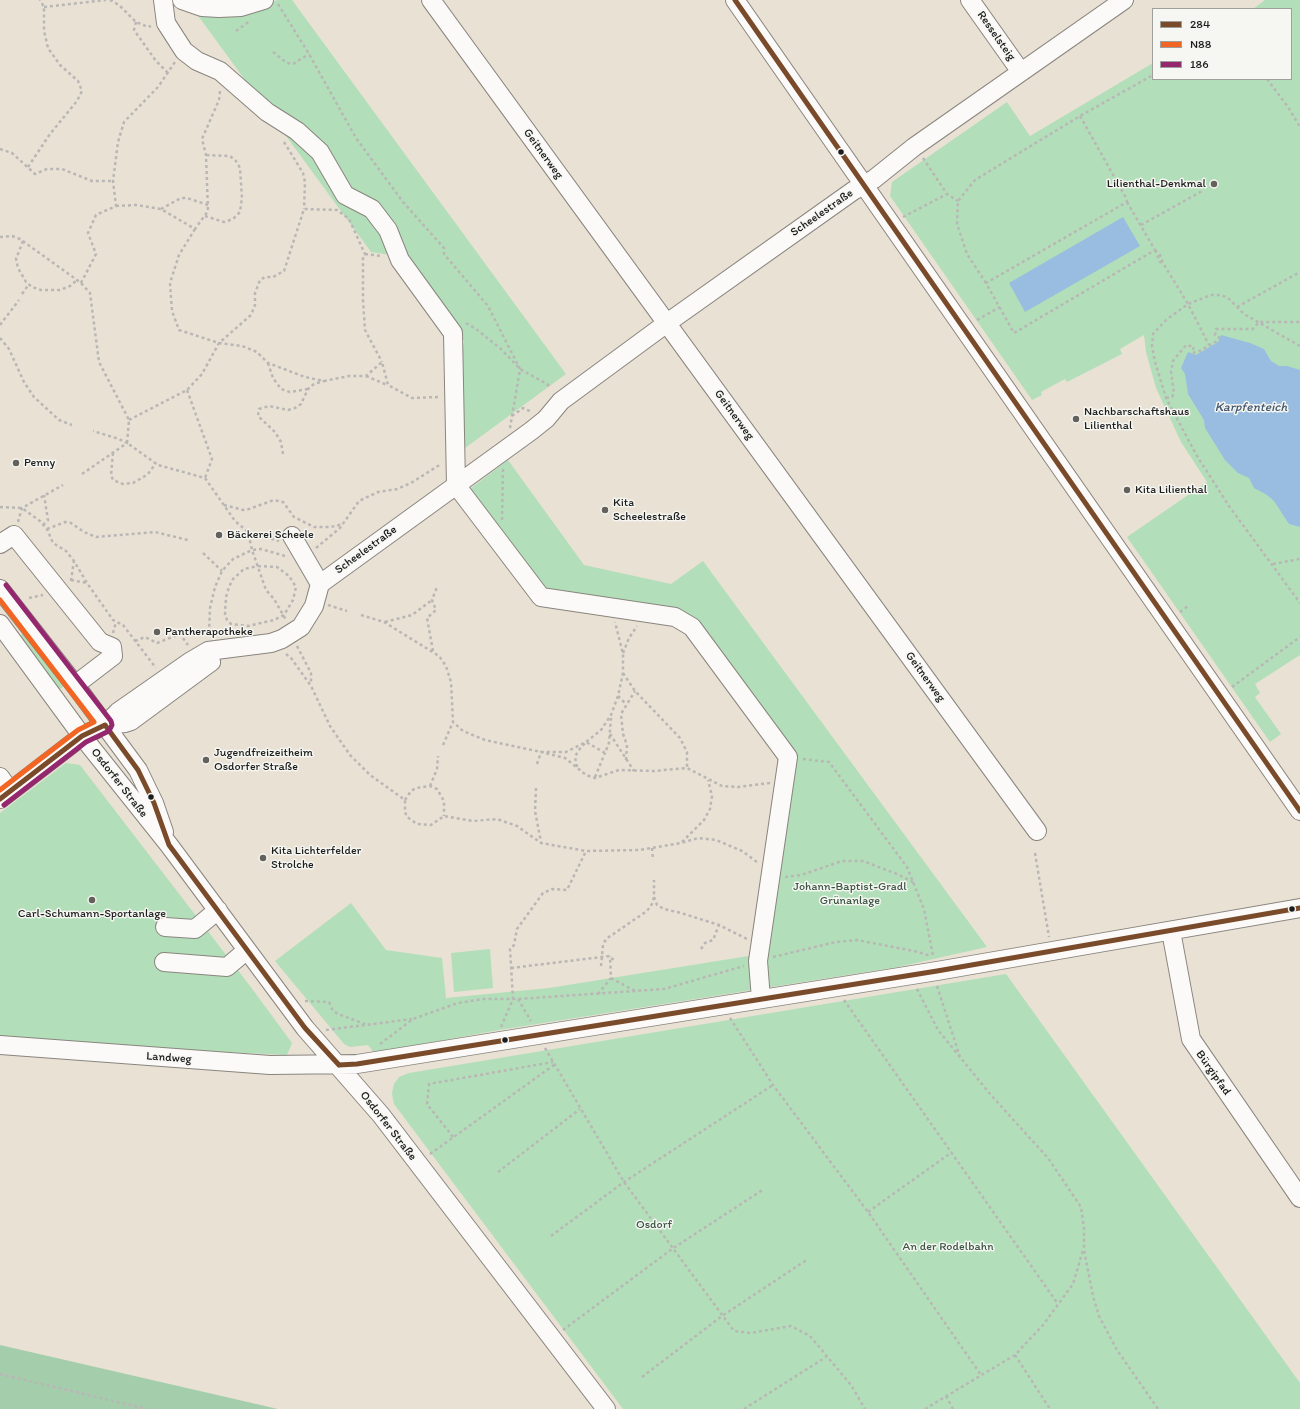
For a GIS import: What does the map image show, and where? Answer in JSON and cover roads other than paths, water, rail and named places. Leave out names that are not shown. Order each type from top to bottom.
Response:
[{"type":"street","points":[[163,0],[166,23],[184,50],[197,61],[220,71],[267,112],[297,131],[320,152],[345,195],[372,209],[388,230],[400,260],[453,333],[454,454],[456,485],[541,597],[675,617],[692,627],[788,757],[759,953],[761,999]]},
{"type":"street","points":[[182,0],[202,7],[219,8],[240,7],[264,0]]},
{"type":"street","name":"Geitnerweg","points":[[431,0],[1037,831]]},
{"type":"street","points":[[735,0],[1300,812]]},
{"type":"street","name":"Resselsteig","points":[[970,0],[1021,72]]},
{"type":"street","name":"Scheelestraße","points":[[320,584],[531,431],[546,419],[561,401],[667,323],[863,184],[879,176],[914,147],[1124,0]]},
{"type":"street","points":[[0,544],[14,535],[100,642],[112,647],[113,656],[59,705]]},
{"type":"street","points":[[3,789],[82,736],[105,725],[126,723],[131,721],[211,662],[208,651],[271,643],[292,633],[301,626],[308,618],[314,606],[320,584],[298,554],[292,536]]},
{"type":"street","name":"Osdorfer Straße","points":[[0,589],[77,688],[138,770],[154,803],[169,845]]},
{"type":"street","name":"Osdorfer Straße","points":[[0,624],[82,736],[169,845],[305,1028],[339,1065],[381,1115],[606,1409]]},
{"type":"street","name":"Landweg","points":[[0,1045],[270,1065],[357,1064],[761,999],[1171,931],[1300,908]]},
{"type":"street","points":[[165,927],[195,929],[218,910]]},
{"type":"street","name":"Bürgipfad","points":[[1171,931],[1190,1039],[1300,1198]]},
{"type":"street","points":[[164,962],[228,967],[247,950]]},
{"type":"water","points":[[1123,217],[1140,246],[1025,312],[1009,283]]},
{"type":"water","name":"Karpfenteich","points":[[1221,335],[1250,343],[1264,349],[1271,361],[1279,366],[1287,366],[1300,370],[1300,527],[1289,524],[1274,501],[1267,495],[1254,488],[1249,478],[1238,473],[1225,460],[1205,428],[1204,420],[1188,394],[1185,374],[1181,368],[1188,352],[1196,355],[1218,342]]},
{"type":"place","name":"Lilienthal-Denkmal","points":[[1214,184]]},
{"type":"place","name":"Nachbarschaftshaus Lilienthal","points":[[1076,419]]},
{"type":"place","name":"Penny","points":[[16,463]]},
{"type":"place","name":"Kita Lilienthal","points":[[1127,490]]},
{"type":"place","name":"Kita Scheelestraße","points":[[605,510]]},
{"type":"place","name":"Bäckerei Scheele","points":[[219,535]]},
{"type":"place","name":"Pantherapotheke","points":[[157,632]]},
{"type":"place","name":"Jugendfreizeitheim Osdorfer Straße","points":[[206,760]]},
{"type":"place","name":"Kita Lichterfelder Strolche","points":[[263,858]]},
{"type":"place","name":"Carl-Schumann-Sportanlage","points":[[92,900]]},
{"type":"park label","name":"Johann-Baptist-Gradl Grünanlage","points":[[850,894]]},
{"type":"park label","name":"Osdorf","points":[[654,1225]]},
{"type":"park label","name":"An der Rodelbahn","points":[[948,1247]]}]
